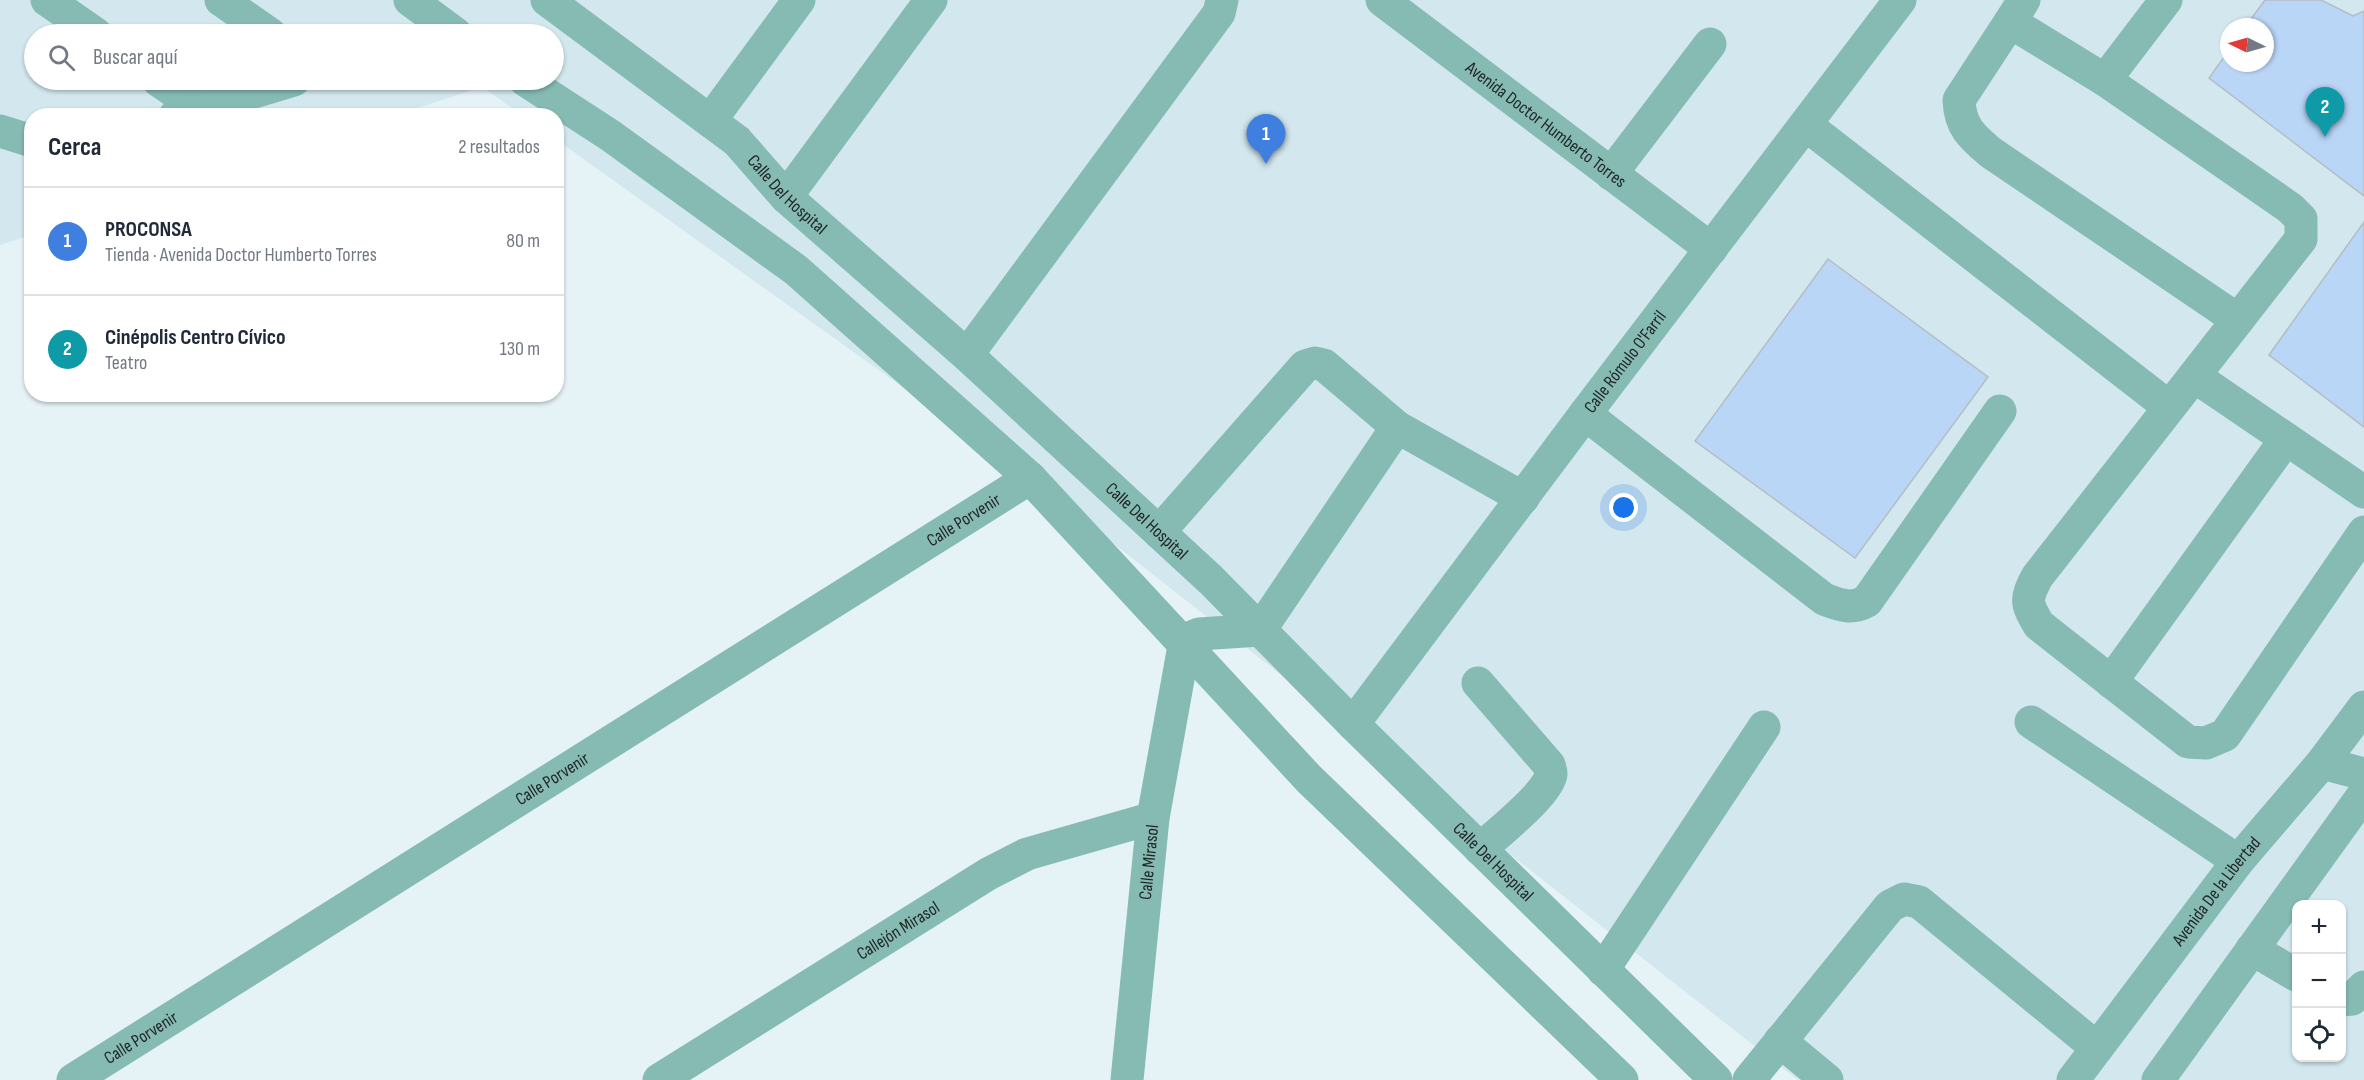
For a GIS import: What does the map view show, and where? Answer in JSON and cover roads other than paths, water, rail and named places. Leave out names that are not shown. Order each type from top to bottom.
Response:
[{"type":"street","points":[[47,0],[82,24]]},
{"type":"street","points":[[221,0],[256,24]]},
{"type":"street","points":[[410,0],[439,24]]},
{"type":"street","name":"Calle Del Hospital","points":[[547,0],[736,141],[786,197],[967,355],[1211,580],[1353,724],[1716,1080]]},
{"type":"street","points":[[710,121],[800,0]]},
{"type":"street","points":[[786,197],[931,0]]},
{"type":"street","points":[[967,355],[1219,13],[1222,0]]},
{"type":"street","name":"Avenida Doctor Humberto Torres","points":[[1382,0],[1711,249]]},
{"type":"street","name":"Calle Rómulo O'Farril","points":[[1353,724],[1900,0]]},
{"type":"street","points":[[2105,80],[2166,0]]},
{"type":"street","points":[[2238,320],[1990,153],[1966,129],[1959,116],[1959,100],[2017,11],[2105,80],[2290,208],[2301,219],[2301,239],[2238,320],[2169,407],[2037,577],[2027,595],[2030,610],[2039,625],[2188,742],[2206,742],[2225,735],[2364,532]]},
{"type":"street","points":[[1611,174],[1710,44]]},
{"type":"street","points":[[167,90],[183,108]]},
{"type":"street","points":[[200,108],[261,90]]},
{"type":"street","points":[[540,90],[611,136],[796,270],[1030,478],[1310,779],[1622,1080]]},
{"type":"street","points":[[1806,125],[2169,407]]},
{"type":"street","points":[[0,131],[24,138]]},
{"type":"street","points":[[1159,532],[1305,366],[1315,363],[1324,365],[1397,426],[1523,498]]},
{"type":"street","points":[[2194,376],[2364,492]]},
{"type":"street","points":[[1585,414],[1824,599],[1845,606],[1857,606],[1867,601],[2000,411]]},
{"type":"street","points":[[1184,646],[1192,637],[1199,634],[1260,630],[1397,426]]},
{"type":"street","points":[[2111,682],[2286,439]]},
{"type":"street","name":"Calle Porvenir","points":[[73,1080],[1030,478]]},
{"type":"street","name":"Calle Mirasol","points":[[1127,1080],[1153,818],[1184,646]]},
{"type":"street","points":[[1478,683],[1549,765],[1551,774],[1548,783],[1537,797],[1480,849]]},
{"type":"street","name":"Avenida De la Libertad","points":[[2073,1080],[2238,861],[2322,763],[2364,707]]},
{"type":"street","points":[[2031,722],[2238,861]]},
{"type":"street","points":[[1604,970],[1764,727]]},
{"type":"street","points":[[2322,763],[2364,774]]},
{"type":"street","points":[[2158,1080],[2364,794]]},
{"type":"street","name":"Callejón Mirasol","points":[[659,1080],[988,874],[1027,854],[1153,818]]},
{"type":"street","points":[[1749,1080],[1890,906],[1904,899],[1919,902],[2097,1047]]},
{"type":"street","points":[[2252,949],[2292,973]]},
{"type":"street","points":[[2346,1000],[2352,999],[2364,987]]},
{"type":"street","points":[[1780,1041],[1827,1080]]},
{"type":"place","name":"Cinépolis Centro Cívico","points":[[2325,137]]},
{"type":"place","name":"PROCONSA","points":[[1266,164]]}]
